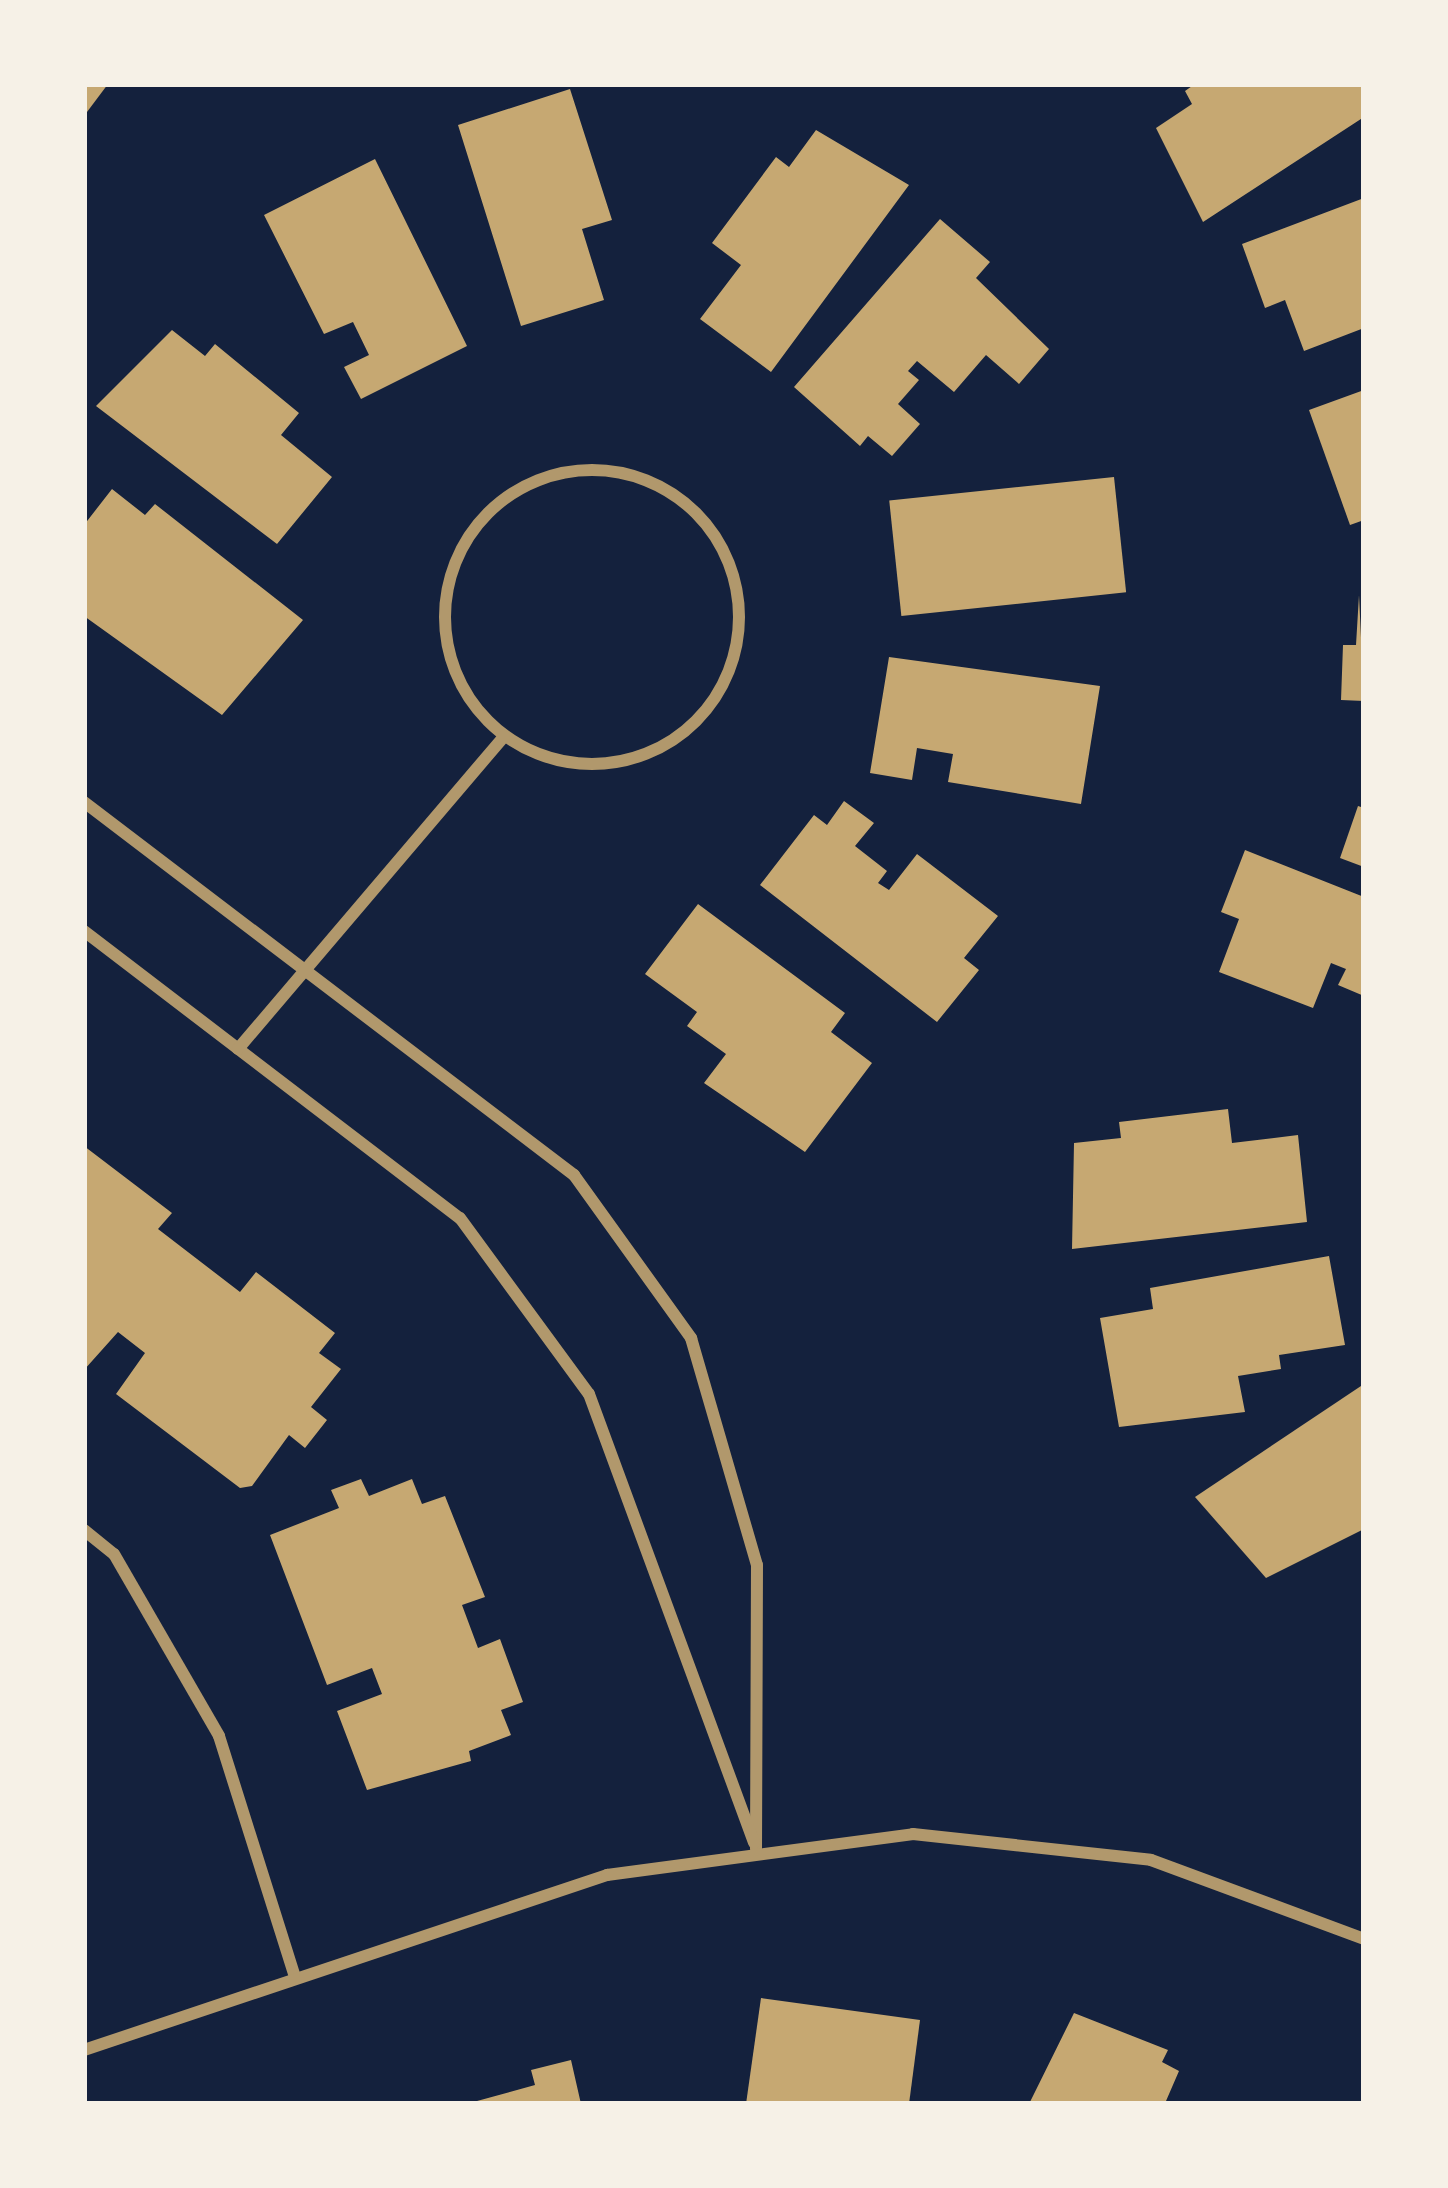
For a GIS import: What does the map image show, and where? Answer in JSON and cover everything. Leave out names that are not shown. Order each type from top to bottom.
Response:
[{"type":"street","points":[[596,471],[665,488],[728,559],[735,655],[715,698],[641,758],[547,758],[504,736],[469,700],[448,654],[458,555],[526,484],[596,471]]},
{"type":"street","points":[[238,1049],[504,736]]},
{"type":"street","points":[[84,802],[574,1175],[691,1338],[757,1565],[756,1849]]},
{"type":"street","points":[[84,931],[460,1218],[589,1394],[756,1849]]},
{"type":"street","points":[[84,1530],[114,1554],[219,1736],[294,1974]]},
{"type":"street","points":[[84,2050],[294,1974],[607,1875],[756,1849],[913,1834],[1151,1860],[1364,1939]]},
{"type":"building","points":[[84,84],[108,84],[84,116]]},
{"type":"building","points":[[1195,84],[1364,84],[1364,117],[1203,222],[1156,128],[1192,104],[1185,91]]},
{"type":"building","points":[[570,89],[612,220],[582,229],[604,300],[521,326],[458,125]]},
{"type":"building","points":[[816,130],[909,185],[771,372],[700,319],[741,265],[712,243],[776,157],[789,167]]},
{"type":"building","points":[[375,159],[467,346],[361,399],[344,367],[369,355],[353,322],[324,334],[264,215]]},
{"type":"building","points":[[1364,198],[1364,328],[1304,351],[1285,300],[1265,308],[1242,244]]},
{"type":"building","points":[[940,219],[990,262],[976,278],[1049,349],[1019,384],[986,355],[954,392],[917,361],[908,371],[919,380],[898,404],[920,424],[892,456],[868,436],[860,446],[794,387]]},
{"type":"building","points":[[172,330],[205,356],[215,344],[299,413],[281,435],[332,477],[277,544],[96,406]]},
{"type":"building","points":[[1364,390],[1364,520],[1350,525],[1309,410]]},
{"type":"building","points":[[1114,477],[1126,592],[901,616],[889,501]]},
{"type":"building","points":[[112,489],[145,515],[155,504],[303,620],[222,715],[84,616],[84,525]]},
{"type":"building","points":[[1359,595],[1364,701],[1341,700],[1343,645],[1356,645]]},
{"type":"building","points":[[889,657],[1100,686],[1081,804],[948,782],[953,754],[917,748],[912,780],[870,773]]},
{"type":"building","points":[[844,801],[874,823],[855,846],[887,871],[878,883],[889,890],[917,854],[998,916],[964,958],[979,970],[937,1022],[760,885],[814,815],[827,825]]},
{"type":"building","points":[[1358,806],[1364,808],[1364,867],[1340,858]]},
{"type":"building","points":[[1245,850],[1364,897],[1364,996],[1338,985],[1346,969],[1331,963],[1313,1008],[1219,972],[1239,919],[1221,912]]},
{"type":"building","points":[[698,904],[845,1013],[831,1032],[872,1063],[805,1152],[704,1083],[726,1054],[687,1026],[697,1012],[645,974]]},
{"type":"building","points":[[1228,1109],[1232,1143],[1298,1135],[1307,1222],[1072,1249],[1074,1143],[1121,1138],[1119,1122]]},
{"type":"building","points":[[84,1146],[172,1213],[158,1229],[240,1292],[256,1272],[335,1333],[319,1353],[341,1369],[311,1407],[327,1420],[305,1448],[289,1435],[252,1486],[240,1488],[116,1394],[145,1353],[118,1332],[84,1370]]},
{"type":"building","points":[[1329,1256],[1345,1345],[1279,1355],[1281,1369],[1238,1376],[1245,1412],[1119,1427],[1100,1318],[1153,1309],[1150,1288]]},
{"type":"building","points":[[1364,1384],[1364,1529],[1266,1578],[1195,1497]]},
{"type":"building","points":[[361,1479],[369,1496],[412,1479],[422,1504],[445,1496],[485,1597],[462,1605],[478,1648],[500,1639],[523,1702],[501,1710],[511,1735],[469,1751],[471,1761],[367,1790],[337,1711],[382,1694],[372,1668],[327,1685],[270,1535],[339,1508],[331,1490]]},
{"type":"building","points":[[761,1998],[920,2020],[909,2104],[746,2104]]},
{"type":"building","points":[[1074,2013],[1168,2050],[1162,2062],[1179,2071],[1166,2101],[1184,2104],[1029,2104]]},
{"type":"building","points":[[571,2060],[581,2104],[466,2104],[535,2085],[531,2070]]}]
